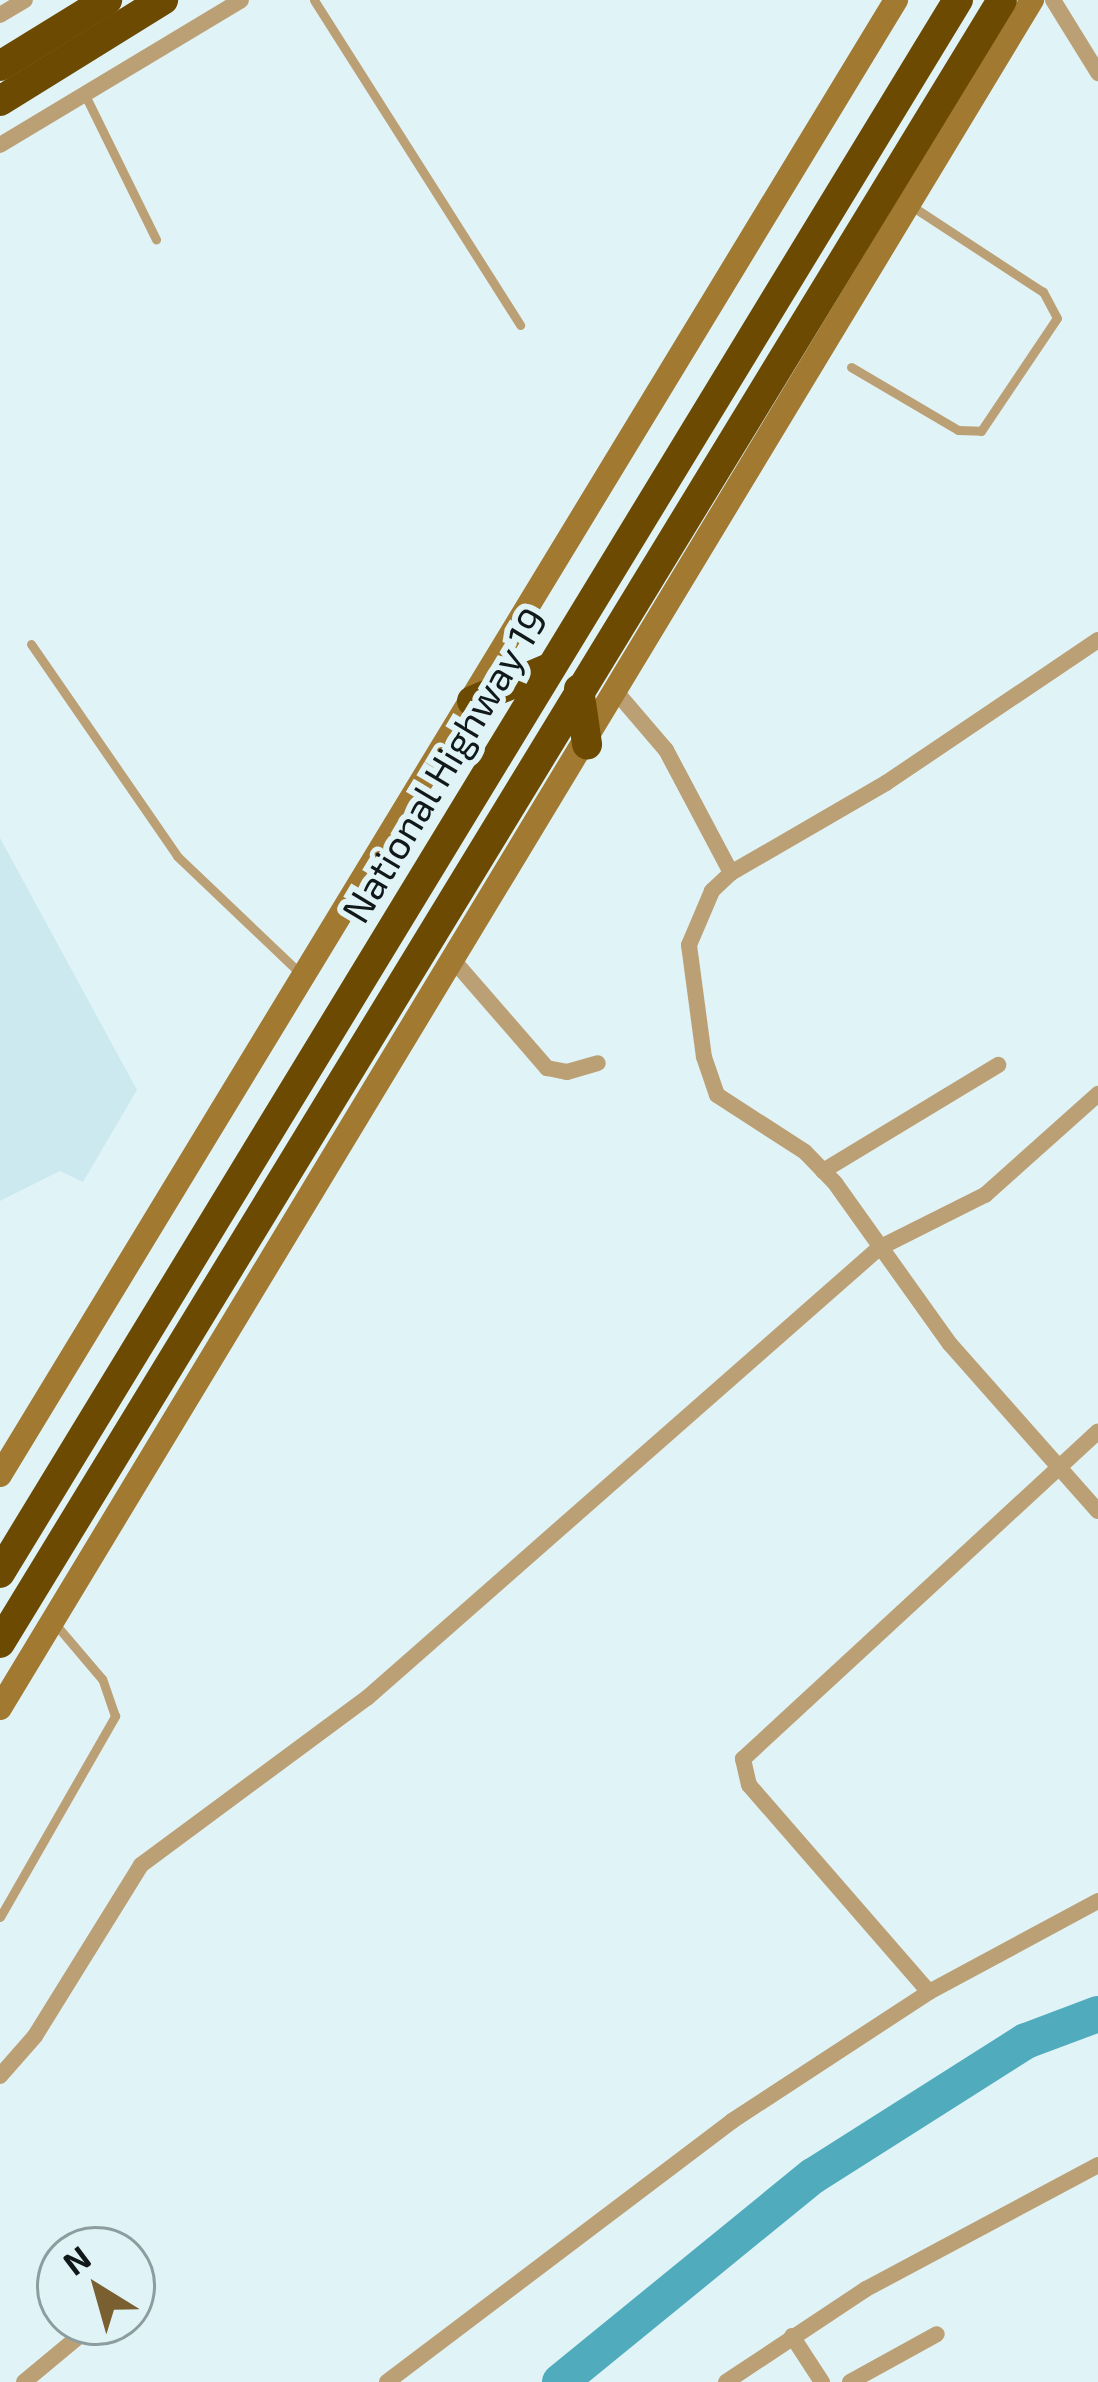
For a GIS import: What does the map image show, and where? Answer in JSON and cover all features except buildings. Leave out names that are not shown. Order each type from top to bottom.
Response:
[{"type":"highway","points":[[0,66],[107,0]]},
{"type":"highway","points":[[0,101],[163,0]]},
{"type":"highway","name":"National Highway 19","points":[[0,1573],[958,0]]},
{"type":"highway","points":[[0,1643],[1002,0]]},
{"type":"highway","points":[[472,700],[548,669]]},
{"type":"highway","points":[[579,688],[587,744]]},
{"type":"main road","points":[[0,1474],[896,0]]},
{"type":"main road","points":[[0,1708],[618,694],[1032,0]]},
{"type":"street","points":[[0,15],[25,0]]},
{"type":"street","points":[[0,145],[241,0]]},
{"type":"street","points":[[1053,0],[1098,73]]},
{"type":"street","points":[[1098,640],[903,772],[731,873],[705,904],[689,945],[704,1057],[727,1107],[823,1171],[950,1344],[1098,1511]]},
{"type":"street","points":[[618,694],[666,750],[731,873]]},
{"type":"street","points":[[454,961],[548,1068],[567,1072],[598,1063]]},
{"type":"street","points":[[823,1171],[998,1065]]},
{"type":"street","points":[[0,2076],[35,2036],[141,1865],[382,1686],[879,1248],[986,1195],[1098,1094]]},
{"type":"street","points":[[929,1992],[748,1786],[743,1759],[1098,1431]]},
{"type":"street","points":[[387,2382],[732,2121],[929,1992],[1098,1901]]},
{"type":"street","points":[[726,2382],[792,2336],[1098,2165]]},
{"type":"street","points":[[850,2382],[937,2334]]},
{"type":"street","points":[[792,2336],[822,2382]]},
{"type":"street","points":[[24,2382],[67,2346]]},
{"type":"lane","points":[[314,0],[520,325]]},
{"type":"lane","points":[[85,95],[155,239]]},
{"type":"lane","points":[[851,367],[958,430],[981,431],[1057,318],[1043,292],[908,204]]},
{"type":"lane","points":[[31,644],[177,856],[304,977]]},
{"type":"lane","points":[[0,1917],[115,1717],[102,1679],[52,1621]]},
{"type":"shaded area","points":[[0,838],[137,1090],[83,1182],[60,1171],[0,1201]]},
{"type":"waterway","points":[[560,2382],[813,2176],[1026,2041],[1098,2014]]}]
